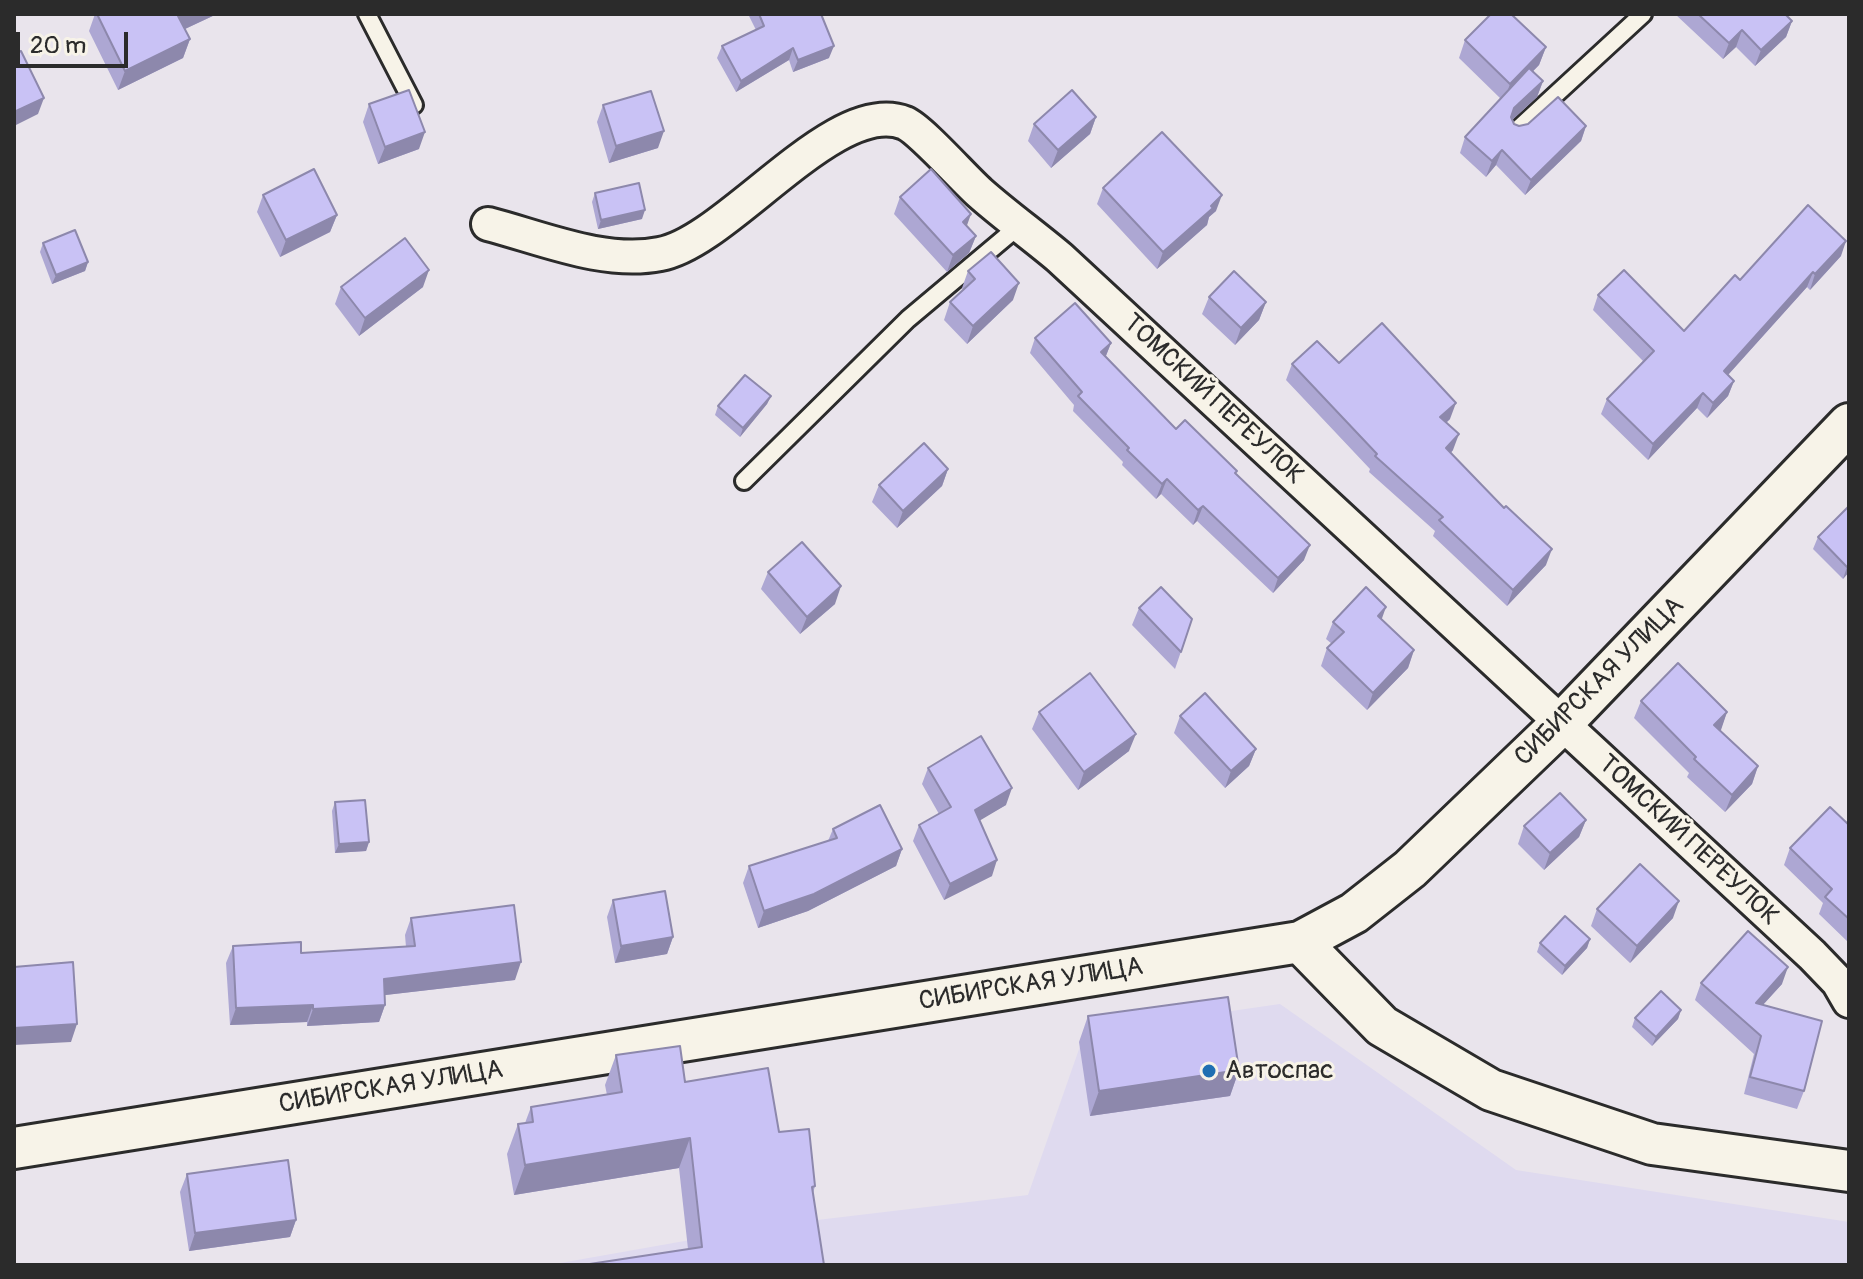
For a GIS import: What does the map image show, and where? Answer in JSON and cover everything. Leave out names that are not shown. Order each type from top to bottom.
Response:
[{"type":"street","name":"ТОМСКИЙ ПЕРЕУЛОК","points":[[488,224],[605,254],[662,254],[702,235],[805,156],[848,129],[864,122],[882,120],[908,124],[982,195],[1060,258],[1812,955],[1838,982],[1849,1001]]},
{"type":"street","name":"СИБИРСКАЯ УЛИЦА","points":[[14,1148],[1300,942],[1354,913],[1410,869],[1561,724],[1849,424]]},
{"type":"street","points":[[1300,942],[1382,1026],[1491,1090],[1652,1144],[1849,1171]]},
{"type":"lane","points":[[367,14],[414,105]]},
{"type":"lane","points":[[1516,131],[1643,14]]},
{"type":"lane","points":[[744,481],[908,319],[1020,225]]},
{"type":"shaded area","points":[[1280,1004],[1516,1170],[1849,1222],[1849,1265],[549,1265],[775,1225],[1028,1195],[1085,1032]]},
{"type":"building","points":[[97,14],[183,14],[178,16],[190,39],[125,71]]},
{"type":"building","points":[[759,14],[821,14],[834,46],[798,60],[793,48],[741,81],[722,46],[764,26]]},
{"type":"building","points":[[1491,14],[1511,14],[1546,47],[1510,84],[1465,40]]},
{"type":"building","points":[[1698,14],[1785,14],[1792,21],[1761,50],[1742,30],[1729,43]]},
{"type":"building","points":[[21,51],[44,98],[14,112],[14,54]]},
{"type":"building","points":[[1529,68],[1543,81],[1514,108],[1511,117],[1514,124],[1528,124],[1558,97],[1586,126],[1531,180],[1502,150],[1492,161],[1465,137]]},
{"type":"building","points":[[409,90],[425,132],[385,147],[369,104]]},
{"type":"building","points":[[1072,90],[1096,117],[1058,150],[1034,124]]},
{"type":"building","points":[[651,91],[664,131],[616,146],[603,105]]},
{"type":"building","points":[[1162,132],[1222,195],[1211,206],[1213,208],[1163,252],[1103,188]]},
{"type":"building","points":[[314,169],[337,215],[286,240],[263,195]]},
{"type":"building","points":[[931,169],[971,214],[963,222],[976,236],[953,255],[900,197]]},
{"type":"building","points":[[639,183],[645,210],[601,220],[595,193]]},
{"type":"building","points":[[1808,205],[1846,241],[1815,274],[1813,272],[1724,371],[1734,381],[1713,403],[1703,393],[1653,444],[1607,399],[1654,351],[1598,295],[1624,270],[1684,331],[1735,275],[1740,280]]},
{"type":"building","points":[[75,230],[88,262],[56,275],[43,243]]},
{"type":"building","points":[[405,238],[429,270],[365,318],[341,287]]},
{"type":"building","points":[[991,252],[1019,283],[973,326],[950,302],[975,279],[968,271]]},
{"type":"building","points":[[1234,271],[1266,302],[1241,328],[1209,297]]},
{"type":"building","points":[[1075,303],[1111,343],[1101,352],[1176,429],[1185,420],[1310,545],[1278,578],[1203,506],[1198,510],[1167,479],[1162,484],[1127,450],[1129,448],[1078,396],[1082,392],[1035,338]]},
{"type":"building","points":[[1382,323],[1456,403],[1440,417],[1459,434],[1446,448],[1504,508],[1506,506],[1552,549],[1513,590],[1439,520],[1443,517],[1375,456],[1377,454],[1292,364],[1317,341],[1339,363]]},
{"type":"building","points":[[745,375],[771,396],[743,428],[718,406]]},
{"type":"building","points":[[924,443],[948,469],[903,511],[879,485]]},
{"type":"building","points":[[1849,506],[1849,565],[1847,567],[1818,537]]},
{"type":"building","points":[[802,542],[841,586],[807,617],[768,572]]},
{"type":"building","points":[[1161,587],[1192,619],[1181,652],[1139,608]]},
{"type":"building","points":[[1366,587],[1386,607],[1378,616],[1414,650],[1373,693],[1327,648],[1344,632],[1333,622]]},
{"type":"building","points":[[1678,663],[1727,712],[1714,725],[1758,766],[1732,795],[1641,701]]},
{"type":"building","points":[[1090,673],[1136,734],[1084,772],[1039,712]]},
{"type":"building","points":[[1205,693],[1256,749],[1231,771],[1180,716]]},
{"type":"building","points":[[981,736],[1012,788],[975,810],[997,860],[950,884],[919,825],[951,807],[928,768]]},
{"type":"building","points":[[1560,793],[1586,820],[1550,853],[1524,826]]},
{"type":"building","points":[[365,800],[369,842],[339,844],[335,802]]},
{"type":"building","points":[[880,805],[902,849],[814,894],[764,911],[749,866],[837,838],[833,829]]},
{"type":"building","points":[[1830,807],[1849,825],[1849,919],[1825,897],[1832,889],[1790,848]]},
{"type":"building","points":[[1640,864],[1679,901],[1637,946],[1597,909]]},
{"type":"building","points":[[665,891],[673,937],[621,946],[613,900]]},
{"type":"building","points":[[514,905],[521,962],[384,979],[385,1005],[313,1009],[313,1005],[236,1008],[233,946],[301,942],[301,953],[415,946],[411,918]]},
{"type":"building","points":[[1565,916],[1590,939],[1565,966],[1540,943]]},
{"type":"building","points":[[1748,931],[1788,967],[1756,1003],[1822,1021],[1804,1091],[1750,1077],[1761,1036],[1701,983]]},
{"type":"building","points":[[73,962],[77,1024],[14,1028],[14,967]]},
{"type":"building","points":[[1661,991],[1681,1010],[1656,1037],[1635,1018]]},
{"type":"building","points":[[1228,997],[1239,1070],[1099,1091],[1088,1016]]},
{"type":"building","points":[[680,1046],[685,1082],[768,1068],[779,1132],[809,1129],[815,1186],[812,1187],[824,1265],[583,1265],[702,1247],[690,1138],[525,1165],[518,1124],[533,1122],[531,1107],[622,1092],[616,1055]]},
{"type":"building","points":[[288,1160],[296,1220],[195,1233],[187,1174]]},
{"type":"place","name":"Автоспас","points":[[1209,1071]]}]
